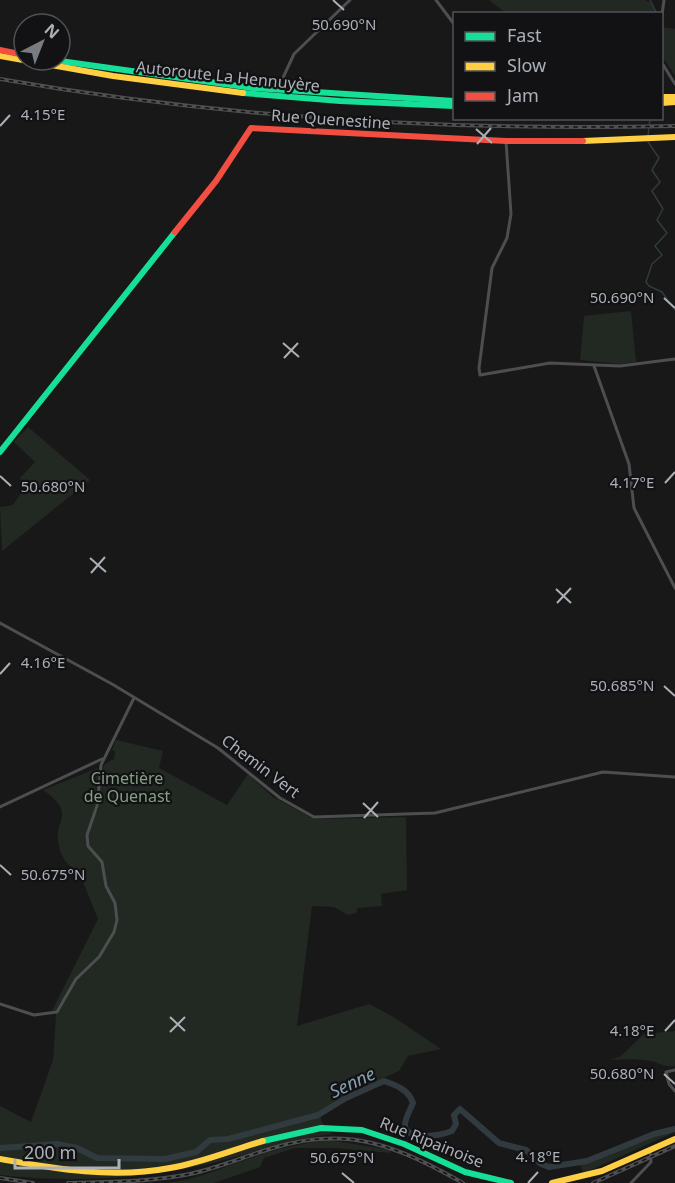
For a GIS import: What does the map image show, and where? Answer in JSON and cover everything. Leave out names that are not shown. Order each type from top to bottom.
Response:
[{"type":"main road","name":"Autoroute La Hennuyère","points":[[0,56],[230,92],[369,103],[453,106]]},
{"type":"main road","name":"Autoroute La Hennuyère","points":[[72,63],[231,86],[348,96],[453,101]]},
{"type":"main road","name":"Rue Quenestine","points":[[0,453],[216,181],[250,129],[506,141],[584,141],[675,137]]},
{"type":"main road","name":"Rue Ripainoise","points":[[0,1159],[90,1173],[132,1173],[173,1168],[272,1140],[326,1128],[365,1130],[398,1142],[458,1171],[511,1183]]},
{"type":"main road","points":[[552,1183],[602,1172],[675,1139]]},
{"type":"street","name":"Rue Quenestine","points":[[280,82],[294,54],[350,0]]},
{"type":"street","points":[[436,0],[453,23]]},
{"type":"street","points":[[663,65],[675,84]]},
{"type":"street","points":[[663,76],[669,75]]},
{"type":"street","points":[[506,141],[511,214],[507,238],[492,268],[479,372],[483,377],[511,368],[536,365],[630,366],[675,359]]},
{"type":"street","points":[[594,366],[629,464],[634,508],[675,588]]},
{"type":"street","name":"Chemin Vert","points":[[0,623],[228,754],[280,798],[310,816],[319,818],[435,813],[603,772],[675,777]]},
{"type":"street","points":[[0,1004],[34,1015],[57,1012],[76,979],[99,957],[114,932],[117,920],[115,903],[106,886],[102,862],[87,840],[98,806],[99,771],[134,698]]},
{"type":"street","points":[[0,807],[104,758]]},
{"type":"street","points":[[675,1070],[666,1072],[669,1084],[675,1091]]},
{"type":"street","points":[[631,1183],[651,1162],[650,1150]]},
{"type":"green space","points":[[489,0],[645,0],[653,4],[656,12],[505,12]]},
{"type":"green space","points":[[663,27],[675,29],[675,76],[663,58]]},
{"type":"green space","points":[[631,311],[636,362],[619,364],[580,360],[584,316]]},
{"type":"green space","points":[[28,427],[90,480],[2,551],[0,507],[13,505],[27,485],[20,478],[35,462],[14,442]]},
{"type":"green space","name":"Cimetière de Quenast","points":[[116,740],[163,751],[159,768],[227,805],[248,774],[273,797],[314,819],[406,817],[407,890],[381,894],[382,906],[358,908],[356,913],[348,915],[334,907],[312,906],[297,1026],[369,1004],[392,1016],[441,1049],[408,1056],[399,1071],[347,1094],[321,1110],[321,1121],[332,1134],[285,1143],[208,1164],[157,1173],[78,1179],[0,1175],[0,1106],[31,1122],[53,1060],[56,1014],[51,1013],[98,919],[79,872],[65,861],[60,849],[58,831],[62,817],[61,808],[43,790],[98,768],[95,810],[98,812],[100,774],[105,764],[114,759],[115,751],[112,750]]},
{"type":"green space","points":[[675,1031],[675,1066],[641,1060],[610,1060],[621,1056],[644,1034]]},
{"type":"green space","points":[[675,1132],[584,1173],[579,1163],[654,1135]]},
{"type":"green space","points":[[329,1140],[391,1150],[390,1153],[335,1148],[295,1148],[264,1158],[260,1167],[214,1183],[165,1183],[201,1175],[277,1150]]},
{"type":"waterway","points":[[650,0],[656,12]]},
{"type":"waterway","points":[[648,136],[650,120]]},
{"type":"waterway","points":[[648,142],[659,158],[652,170],[660,182],[652,191],[663,209],[657,220],[667,233],[655,246],[662,255],[652,264],[646,282],[649,286],[662,292],[675,310]]},
{"type":"waterway","name":"Senne","points":[[0,1148],[57,1144],[77,1148],[97,1158],[165,1159],[196,1152],[210,1140],[228,1139],[318,1115],[346,1098],[384,1081],[402,1089],[411,1098],[413,1103],[405,1125],[411,1134],[425,1136],[452,1131],[456,1124],[454,1115],[460,1109],[499,1143],[526,1150],[541,1164],[549,1167],[587,1161],[654,1134],[675,1129]]},
{"type":"railway","points":[[0,79],[168,104],[336,119],[506,126],[675,126]]},
{"type":"railway","points":[[68,1183],[175,1177],[211,1169],[300,1141],[325,1139],[349,1139],[394,1150],[463,1183]]},
{"type":"railway","points":[[593,1183],[675,1146]]},
{"type":"railway","points":[[0,1178],[33,1183]]},
{"type":"traffic: fast","points":[[72,63],[253,88],[453,101]]},
{"type":"traffic: fast","points":[[243,93],[340,101],[453,106]]},
{"type":"traffic: fast","points":[[0,452],[175,232]]},
{"type":"traffic: fast","points":[[263,1141],[321,1128],[362,1130],[404,1144],[465,1172],[511,1183]]},
{"type":"traffic: slow","points":[[0,56],[113,76],[243,93]]},
{"type":"traffic: slow","points":[[663,97],[675,97]]},
{"type":"traffic: slow","points":[[663,103],[675,102]]},
{"type":"traffic: slow","points":[[583,141],[675,137]]},
{"type":"traffic: slow","points":[[552,1183],[602,1171],[675,1139]]},
{"type":"traffic: slow","points":[[0,1159],[85,1171],[127,1173],[193,1163],[263,1141]]},
{"type":"traffic: jam","points":[[0,50],[12,52]]},
{"type":"traffic: jam","points":[[175,232],[216,181],[251,128],[506,141],[583,141]]}]
